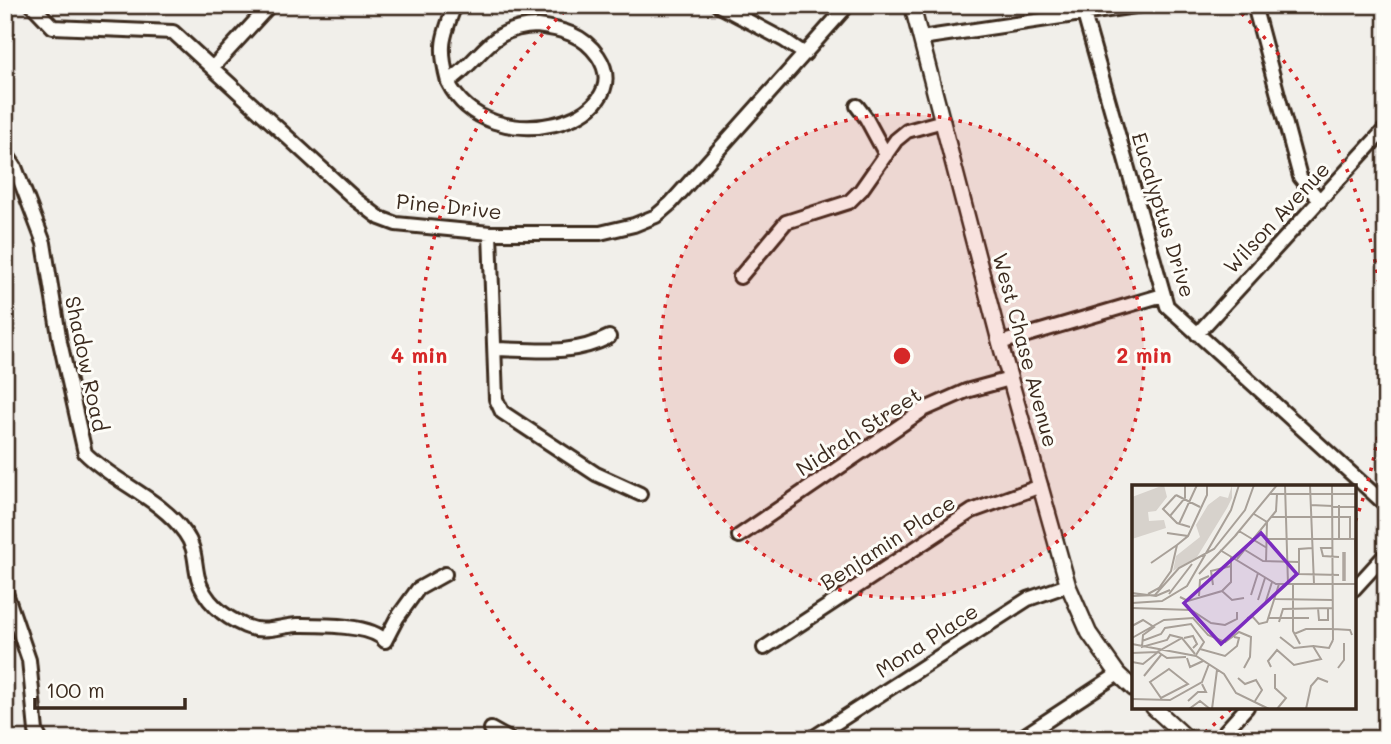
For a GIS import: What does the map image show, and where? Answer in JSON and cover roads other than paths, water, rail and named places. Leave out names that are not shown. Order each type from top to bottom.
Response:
[{"type":"main road","name":"West Chase Avenue","points":[[912,5],[1000,342],[1068,585],[1089,633],[1118,674],[1132,687]]},
{"type":"main road","points":[[1155,709],[1188,739]]},
{"type":"street","name":"Pine Drive","points":[[32,5],[53,27],[173,32],[355,199],[380,218],[408,227],[490,233],[600,233],[634,225],[656,216],[671,203],[848,5]]},
{"type":"street","points":[[212,68],[270,5]]},
{"type":"street","points":[[448,82],[461,73],[498,35],[528,26],[554,28],[576,36],[595,52],[604,66],[606,76],[603,92],[592,105],[569,120],[542,128],[510,126],[480,116],[463,105],[454,95],[448,82],[441,57],[445,32],[455,5]]},
{"type":"street","points":[[718,5],[784,40],[804,54]]},
{"type":"street","points":[[921,38],[1142,5]]},
{"type":"street","points":[[1254,5],[1300,177],[1320,201]]},
{"type":"street","name":"Eucalyptus Drive","points":[[1084,14],[1167,306],[1386,505]]},
{"type":"street","points":[[857,106],[886,155]]},
{"type":"street","points":[[740,276],[786,222],[849,202],[861,190],[896,140],[907,131],[943,121]]},
{"type":"street","name":"Wilson Avenue","points":[[1197,334],[1386,128]]},
{"type":"street","name":"Shadow Road","points":[[5,152],[15,167],[44,243],[60,342],[85,453],[97,465],[165,512],[184,531],[194,547],[202,591],[221,612],[245,626],[259,630],[296,625],[328,626],[368,630],[381,635],[385,640],[418,589],[446,574]]},
{"type":"street","points":[[490,233],[496,399],[502,412],[596,474],[640,494]]},
{"type":"street","points":[[1000,342],[1163,295]]},
{"type":"street","points":[[495,349],[570,349],[591,346],[609,337]]},
{"type":"street","name":"Nidrah Street","points":[[739,536],[923,410],[966,391],[1010,379]]},
{"type":"street","name":"Benjamin Place","points":[[764,648],[972,511],[1041,486]]},
{"type":"street","points":[[1356,587],[1386,554]]},
{"type":"street","name":"Mona Place","points":[[811,739],[1028,599],[1068,585]]},
{"type":"street","points":[[5,590],[29,660],[36,731],[40,739]]},
{"type":"street","points":[[1018,739],[1118,674]]},
{"type":"street","points":[[1219,739],[1245,709]]},
{"type":"street","points":[[491,729],[509,739]]}]
